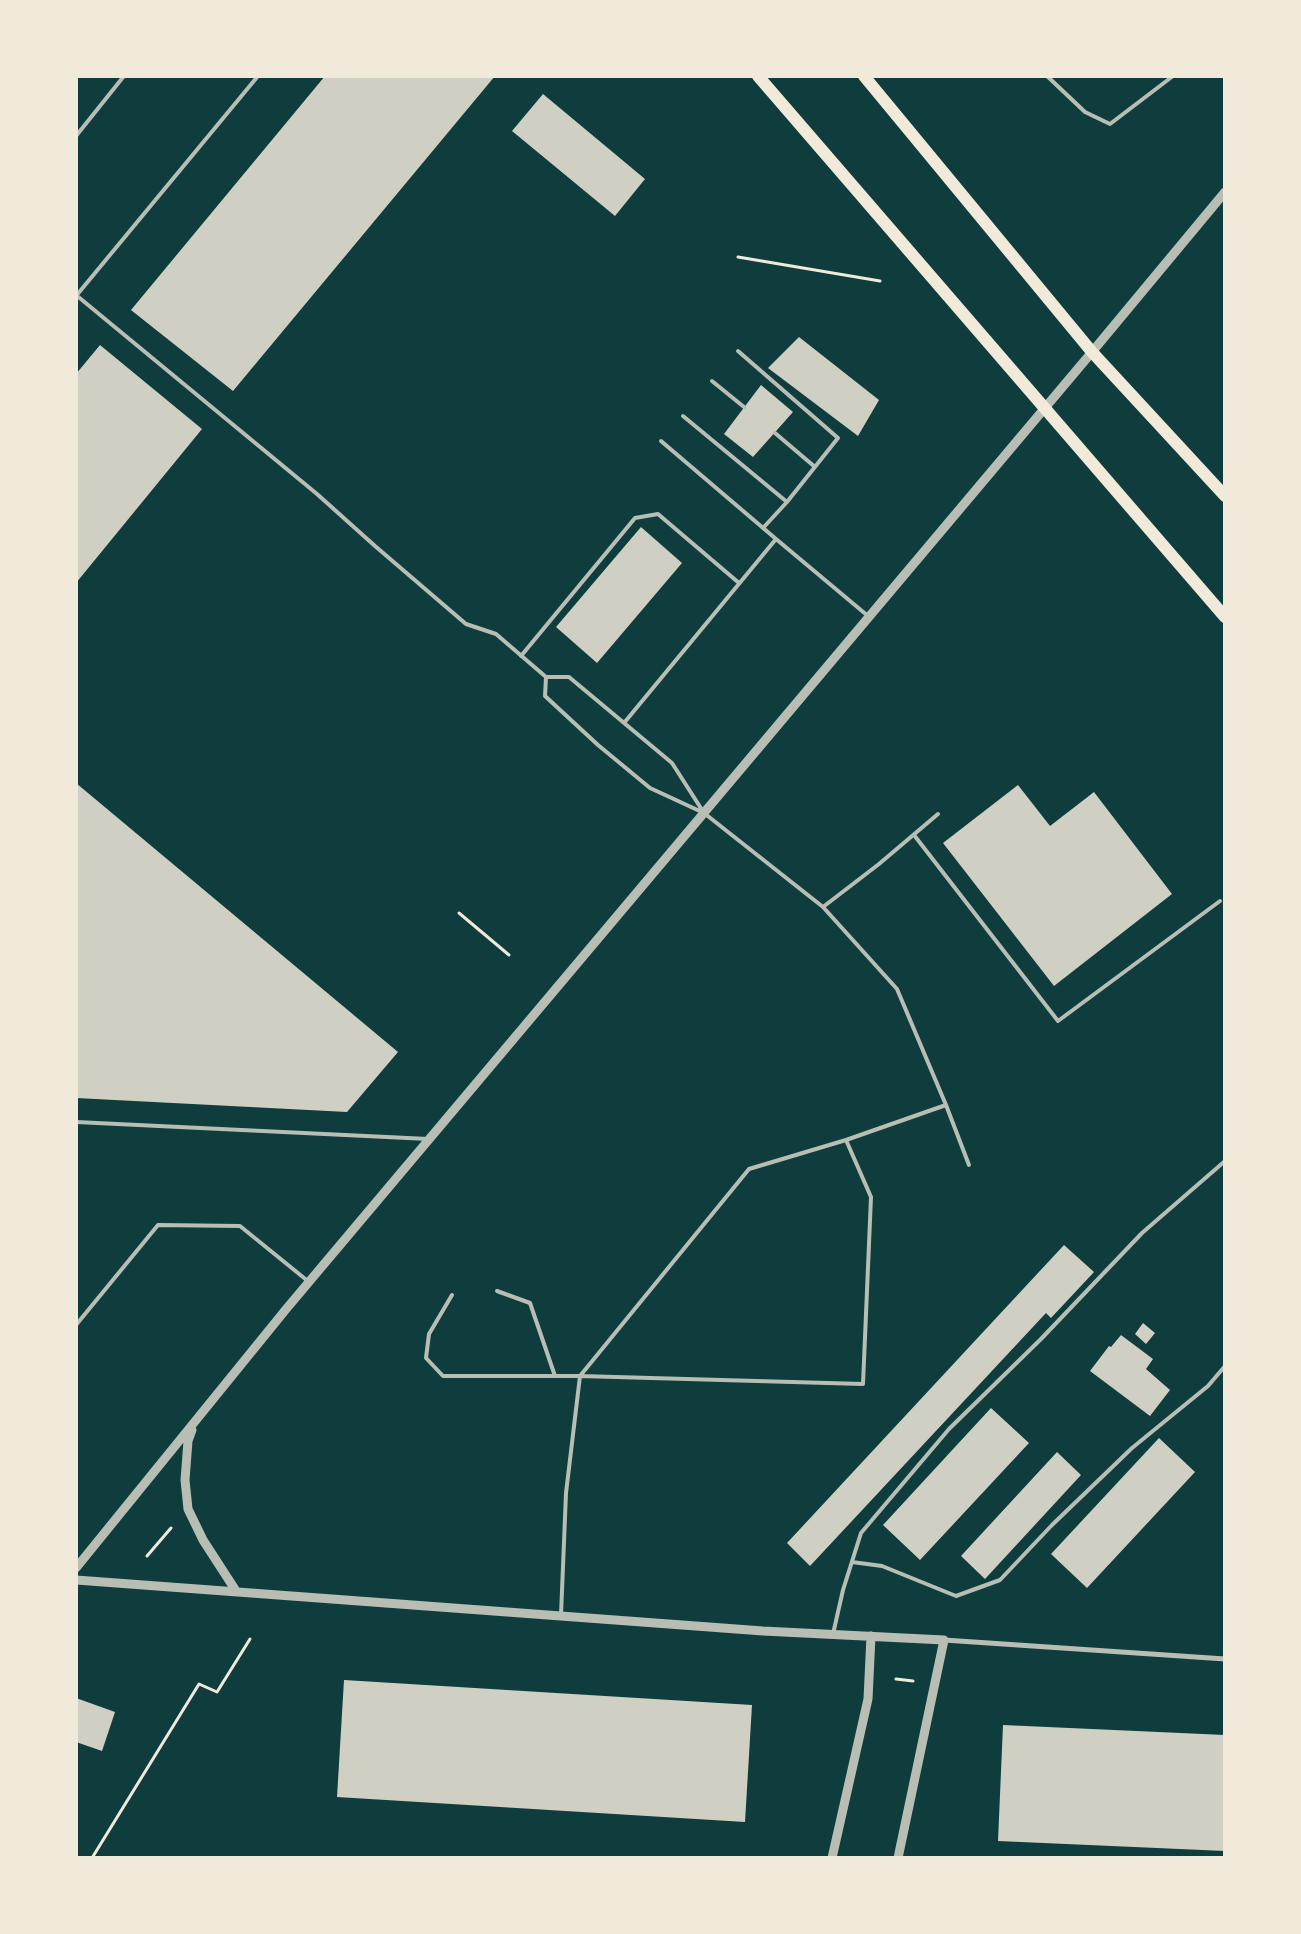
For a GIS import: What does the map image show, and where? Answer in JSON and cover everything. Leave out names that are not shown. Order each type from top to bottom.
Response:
[{"type":"main road","points":[[758,76],[1225,616]]},
{"type":"main road","points":[[864,76],[1092,352],[1225,496]]},
{"type":"street","points":[[76,1568],[309,1282],[1225,192]]},
{"type":"street","points":[[196,1421],[188,1441],[185,1480],[188,1509],[203,1540],[236,1591]]},
{"type":"street","points":[[76,1580],[763,1631],[944,1640],[1225,1659]]},
{"type":"street","points":[[832,1858],[868,1699],[871,1636]]},
{"type":"street","points":[[898,1858],[944,1640]]},
{"type":"lane","points":[[76,136],[124,76]]},
{"type":"lane","points":[[258,76],[76,295],[317,494],[466,624],[496,634],[546,677],[569,677],[672,763],[704,813]]},
{"type":"lane","points":[[1047,76],[1085,112],[1110,124],[1173,76]]},
{"type":"lane","points":[[738,351],[838,438],[787,502],[763,528]]},
{"type":"lane","points":[[712,381],[744,407]]},
{"type":"lane","points":[[682,416],[787,502]]},
{"type":"lane","points":[[775,433],[815,467]]},
{"type":"lane","points":[[661,440],[869,616]]},
{"type":"lane","points":[[521,656],[635,518],[658,514],[739,583]]},
{"type":"lane","points":[[624,723],[776,539]]},
{"type":"lane","points":[[546,677],[544,696],[598,745],[650,788],[704,813],[823,907],[897,989],[969,1165]]},
{"type":"lane","points":[[823,907],[938,814]]},
{"type":"lane","points":[[914,835],[1058,1021],[1220,901]]},
{"type":"lane","points":[[561,1615],[566,1493],[580,1376],[749,1169],[846,1140],[946,1105]]},
{"type":"lane","points":[[76,1122],[430,1140]]},
{"type":"lane","points":[[452,1295],[429,1334],[426,1358],[443,1376],[580,1376],[863,1384],[871,1197],[846,1140]]},
{"type":"lane","points":[[833,1634],[843,1590],[861,1533],[949,1429],[1041,1339],[1142,1234],[1225,1161]]},
{"type":"lane","points":[[76,1325],[158,1225],[240,1226],[309,1282]]},
{"type":"lane","points":[[497,1291],[530,1303],[555,1376]]},
{"type":"lane","points":[[852,1562],[882,1566],[956,1596],[1000,1580],[1052,1525],[1132,1448],[1208,1386],[1225,1366]]},
{"type":"path","points":[[738,257],[880,281]]},
{"type":"path","points":[[459,913],[510,955]]},
{"type":"path","points":[[147,1556],[171,1528]]},
{"type":"path","points":[[92,1858],[199,1684],[217,1692],[250,1639]]},
{"type":"path","points":[[896,1679],[915,1681]]},
{"type":"building","points":[[325,76],[495,76],[233,391],[131,310]]},
{"type":"building","points":[[543,94],[645,179],[615,216],[512,131]]},
{"type":"building","points":[[799,337],[879,400],[858,436],[768,368]]},
{"type":"building","points":[[100,345],[202,429],[76,583],[76,374]]},
{"type":"building","points":[[761,385],[793,412],[753,457],[724,434]]},
{"type":"building","points":[[641,527],[682,563],[597,663],[556,627]]},
{"type":"building","points":[[76,783],[398,1052],[347,1112],[76,1098]]},
{"type":"building","points":[[1018,785],[1050,826],[1094,792],[1172,894],[1054,986],[943,843]]},
{"type":"building","points":[[1064,1245],[1094,1272],[1051,1318],[1046,1313],[810,1566],[787,1543]]},
{"type":"building","points":[[1143,1323],[1155,1333],[1146,1344],[1135,1334]]},
{"type":"building","points":[[1121,1335],[1153,1359],[1146,1369],[1170,1390],[1150,1416],[1090,1371],[1109,1346],[1111,1347]]},
{"type":"building","points":[[991,1408],[1029,1443],[920,1560],[883,1525]]},
{"type":"building","points":[[1159,1438],[1195,1472],[1087,1588],[1051,1554]]},
{"type":"building","points":[[1057,1452],[1081,1475],[985,1579],[961,1556]]},
{"type":"building","points":[[344,1680],[752,1705],[745,1822],[337,1797]]},
{"type":"building","points":[[76,1698],[115,1712],[102,1751],[76,1742]]},
{"type":"building","points":[[1003,1725],[1225,1735],[1225,1851],[998,1841]]}]
